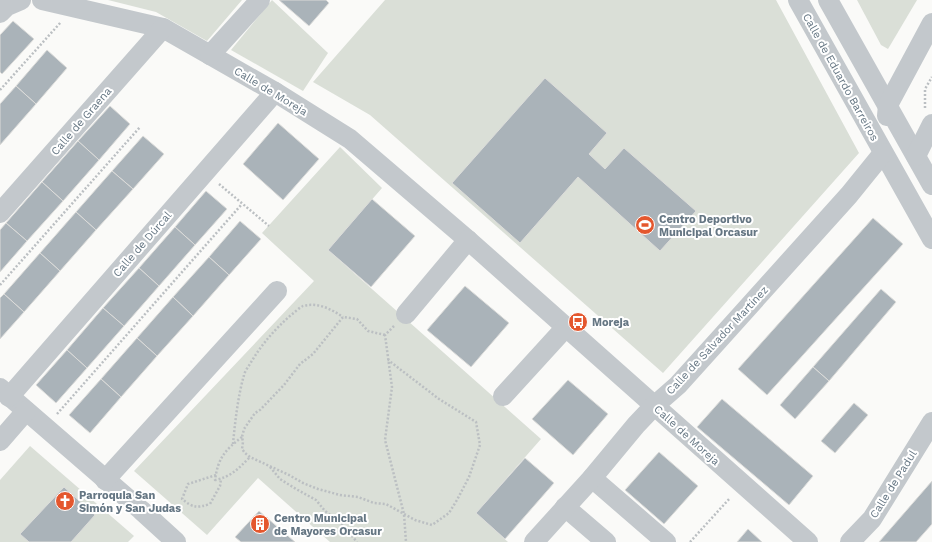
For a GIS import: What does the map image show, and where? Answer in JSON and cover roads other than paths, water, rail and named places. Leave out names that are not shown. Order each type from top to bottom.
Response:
[{"type":"street","points":[[0,13],[7,6],[21,0]]},
{"type":"street","name":"Calle de Moreja","points":[[42,0],[163,28],[275,92],[350,139],[566,326],[808,542]]},
{"type":"street","points":[[210,55],[260,0]]},
{"type":"street","name":"Calle de Eduardo Barreiros","points":[[798,0],[932,239]]},
{"type":"street","points":[[828,0],[932,185]]},
{"type":"street","points":[[888,105],[932,23]]},
{"type":"street","name":"Calle de Graena","points":[[0,213],[163,28]]},
{"type":"street","name":"Calle de Dúrcal","points":[[5,392],[275,92]]},
{"type":"street","name":"Calle de Eduardo Barreiros","points":[[883,153],[888,105]]},
{"type":"street","points":[[916,156],[929,118]]},
{"type":"street","name":"Calle de Eduardo Barreiros","points":[[883,153],[916,156]]},
{"type":"street","name":"Calle de Salvador Martínez","points":[[534,542],[654,406],[678,385],[849,195],[883,153]]},
{"type":"street","points":[[406,314],[468,240]]},
{"type":"street","points":[[105,480],[277,291]]},
{"type":"street","points":[[503,396],[566,326]]},
{"type":"street","points":[[5,392],[172,541]]},
{"type":"street","points":[[0,441],[26,411]]},
{"type":"street","name":"Calle de Padul","points":[[850,542],[872,519],[932,422]]},
{"type":"street","points":[[592,478],[666,542]]},
{"type":"street","points":[[565,507],[606,542]]},
{"type":"place","name":"Centro Deportivo Municipal Orcasur","points":[[645,225]]},
{"type":"place","name":"Moreja","points":[[578,322]]},
{"type":"place","name":"Parroquia San Simón y San Judas","points":[[65,501]]},
{"type":"place","name":"Centro Municipal de Mayores Orcasur","points":[[260,524]]}]
